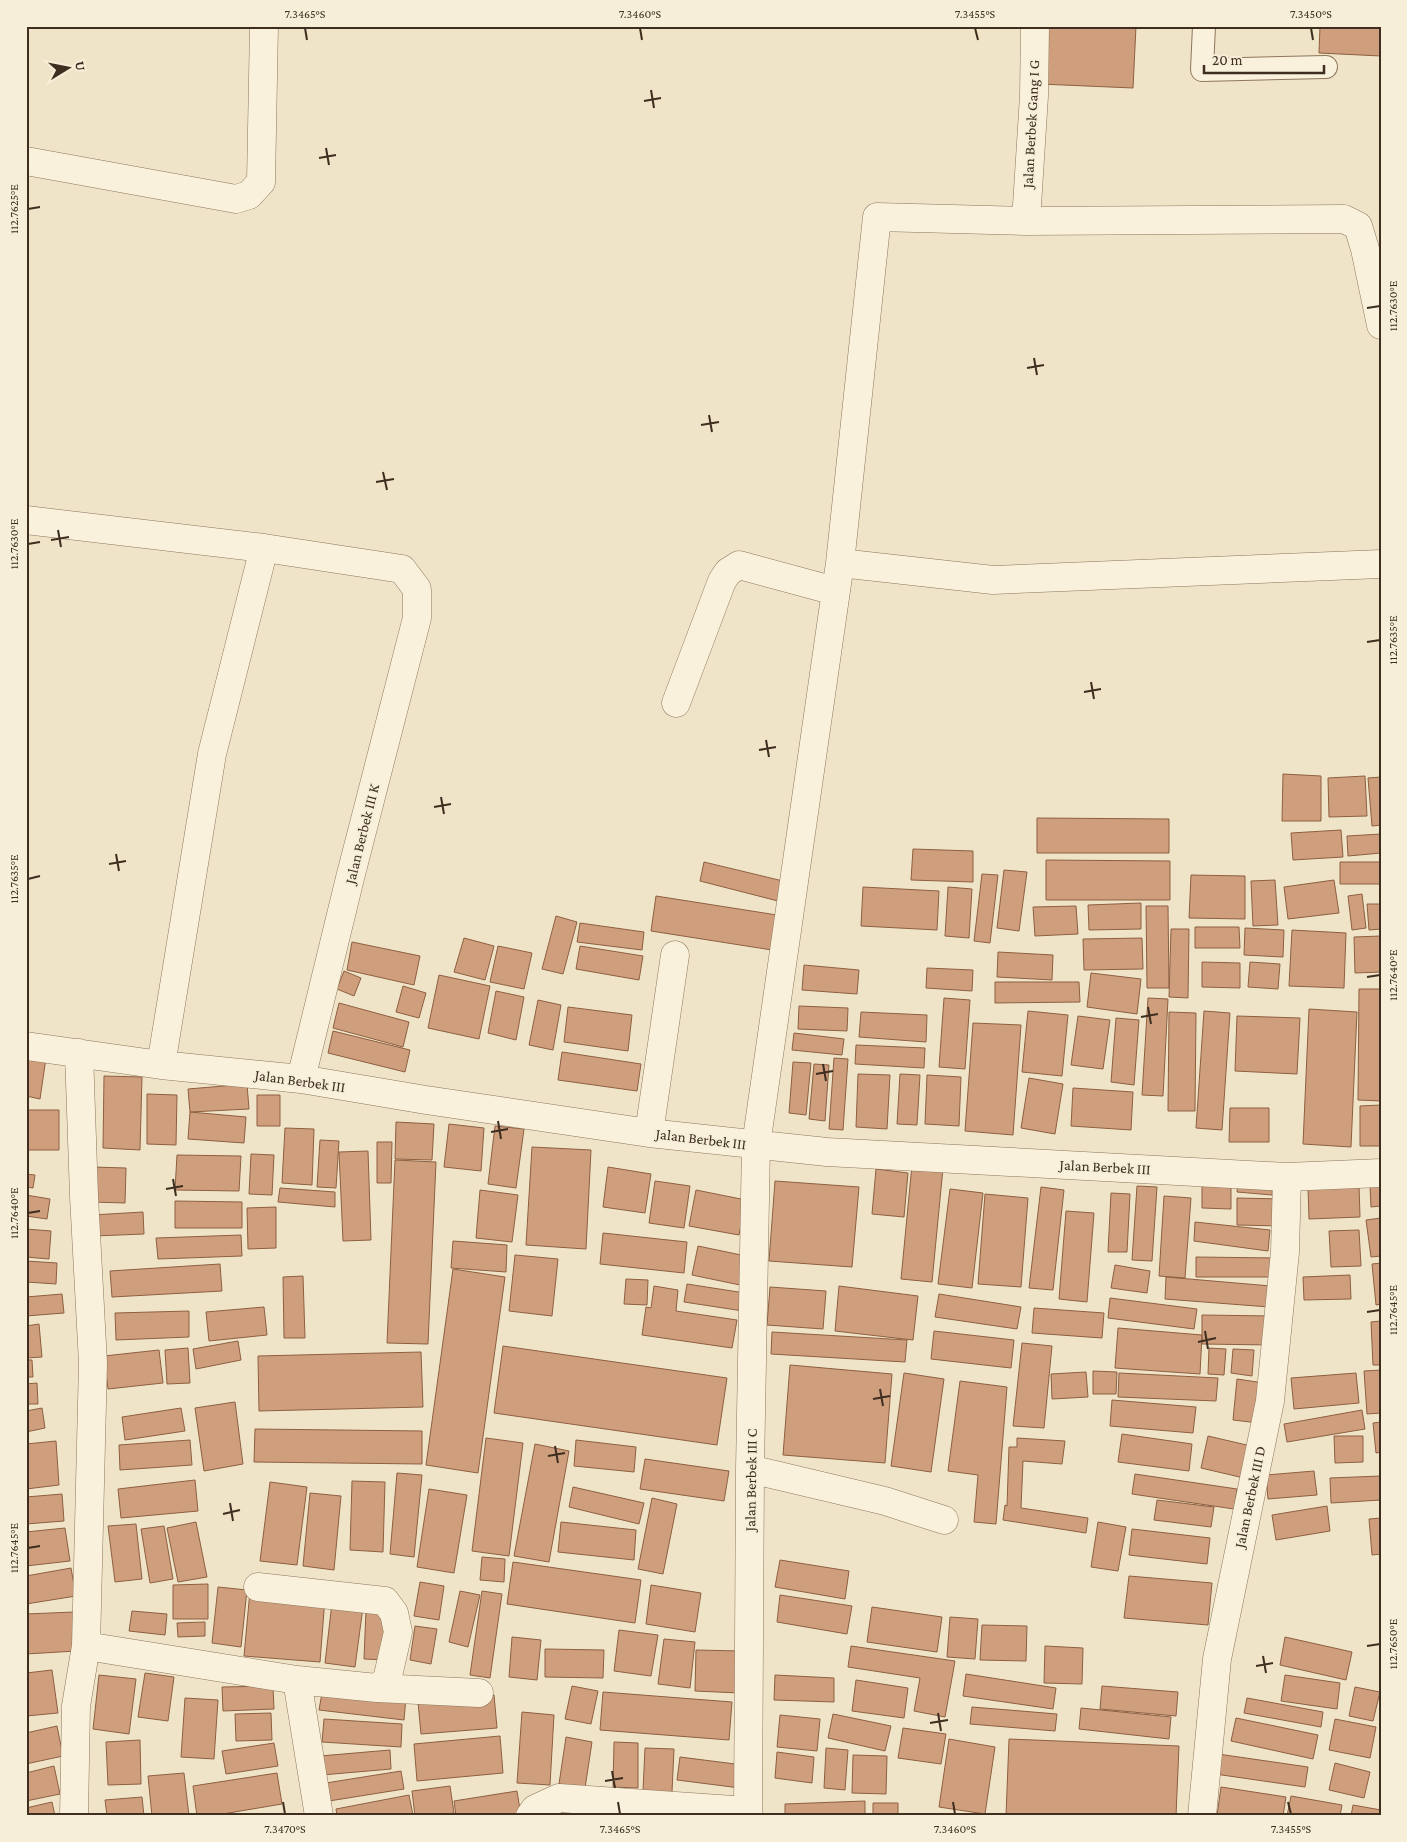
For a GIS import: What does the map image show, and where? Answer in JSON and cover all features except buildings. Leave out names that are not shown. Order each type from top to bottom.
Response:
[{"type":"street","points":[[26,161],[236,199],[249,195],[261,182],[264,26]]},
{"type":"street","name":"Jalan Berbek Gang I G","points":[[1026,221],[1034,96],[1035,26]]},
{"type":"street","name":"Jalan Berbek III C","points":[[748,1814],[750,1469],[756,1145],[840,563],[877,217],[1026,221]]},
{"type":"street","points":[[1026,221],[1344,219],[1358,226],[1365,249],[1381,325]]},
{"type":"street","points":[[26,520],[264,548],[212,754],[161,1065]]},
{"type":"street","name":"Jalan Berbek III K","points":[[264,548],[402,569],[417,589],[417,618],[350,878],[302,1079]]},
{"type":"street","points":[[840,563],[993,580],[1381,564]]},
{"type":"street","points":[[676,703],[722,581],[728,572],[739,565],[836,591]]},
{"type":"street","points":[[649,1132],[675,955]]},
{"type":"street","name":"Jalan Berbek III","points":[[26,1046],[161,1065],[302,1079],[426,1100],[649,1132],[827,1152],[1287,1177],[1381,1173]]},
{"type":"street","points":[[74,1816],[76,1706],[86,1646],[93,1363],[79,1053]]},
{"type":"street","name":"Jalan Berbek III D","points":[[1202,1816],[1217,1659],[1270,1400],[1285,1252],[1287,1177]]},
{"type":"street","points":[[750,1469],[885,1501],[944,1520]]},
{"type":"street","points":[[258,1587],[385,1601],[394,1613],[398,1632],[387,1680],[377,1688]]},
{"type":"street","points":[[86,1646],[297,1680],[377,1688],[479,1693]]},
{"type":"street","points":[[297,1680],[320,1816]]},
{"type":"street","points":[[530,1816],[535,1809],[559,1798],[748,1814]]},
{"type":"lane","points":[[1204,26],[1202,70],[1326,67]]}]
